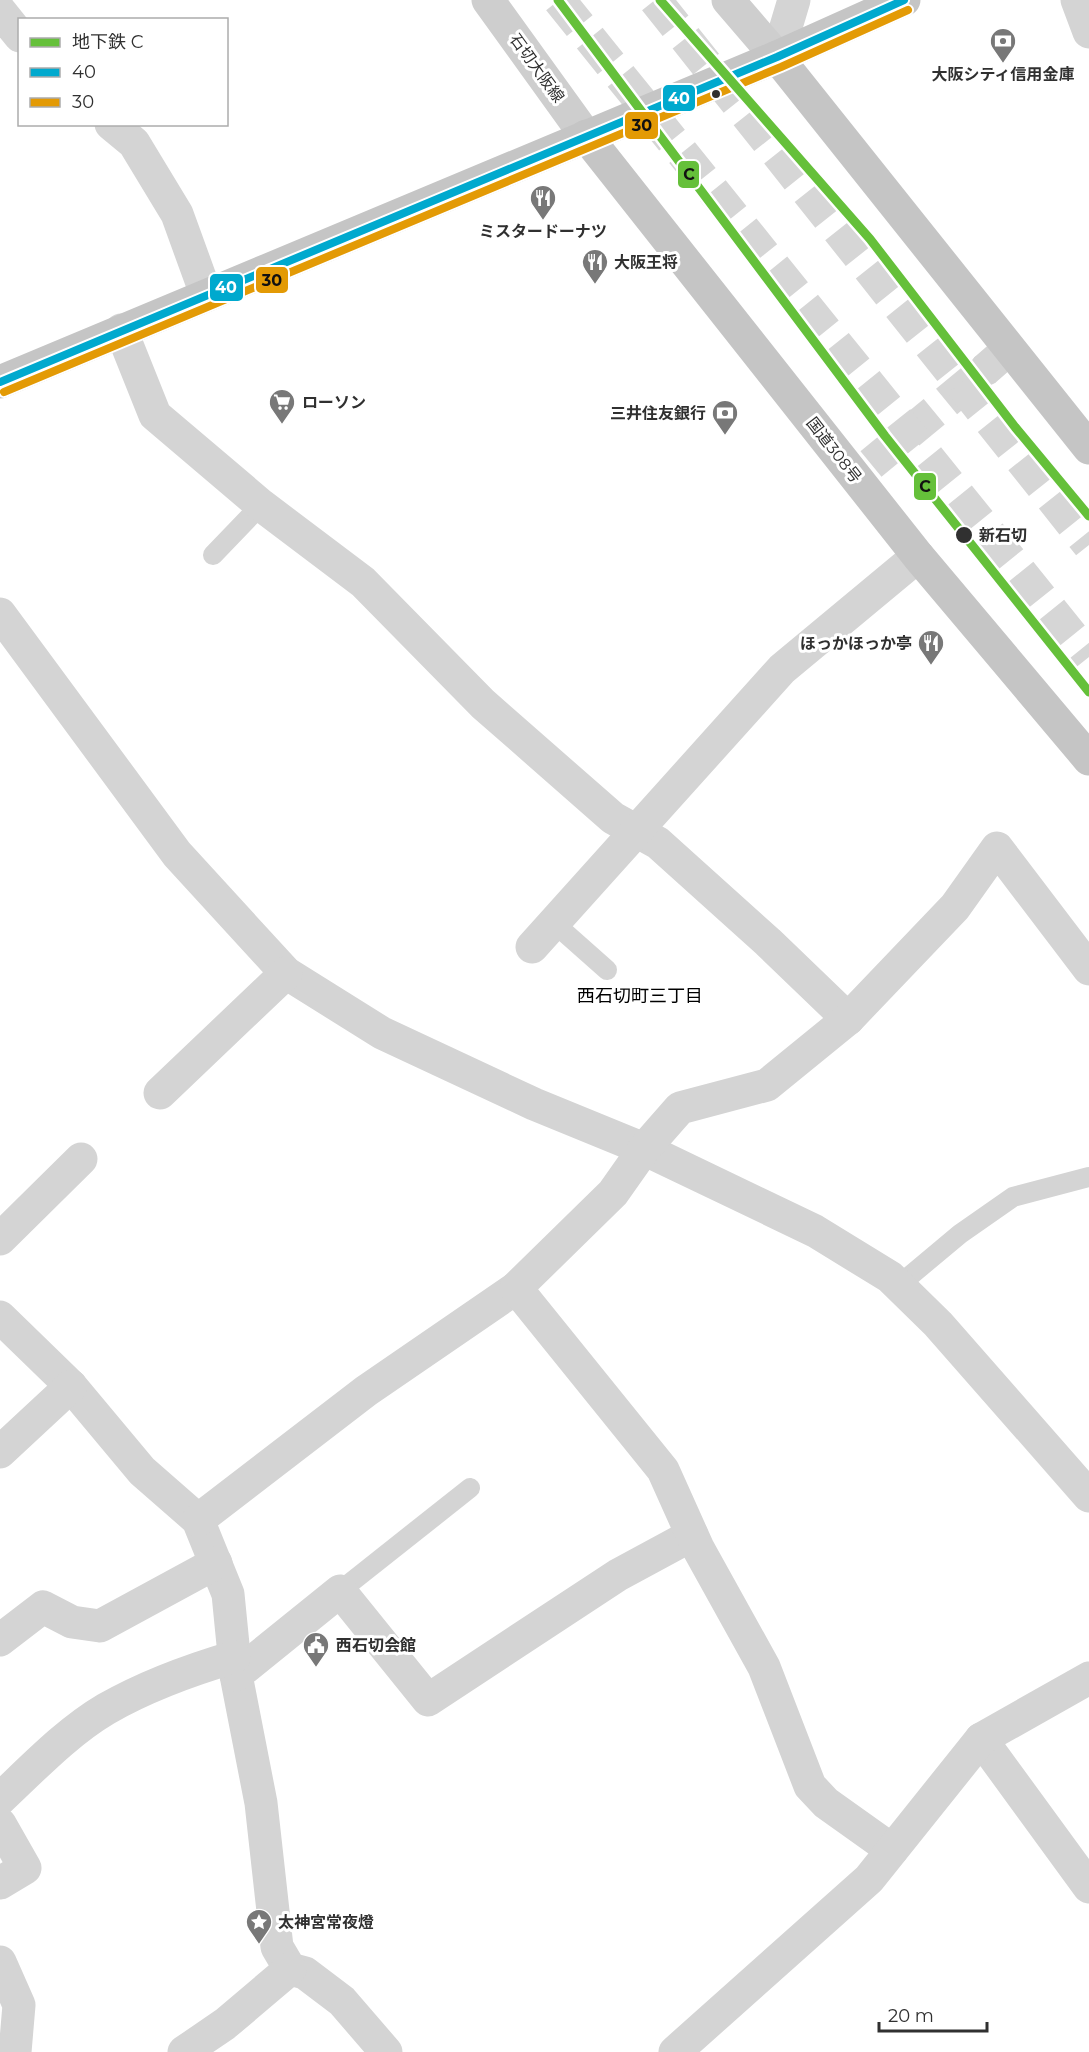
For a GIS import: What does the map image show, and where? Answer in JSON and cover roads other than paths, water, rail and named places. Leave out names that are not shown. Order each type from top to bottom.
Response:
[{"type":"highway","points":[[0,382],[777,57],[904,0]]},
{"type":"highway","points":[[777,57],[998,359],[1089,448]]},
{"type":"highway","name":"国道308号","points":[[586,136],[863,470],[918,556],[1089,759]]},
{"type":"main road","name":"石切大阪線","points":[[488,0],[586,136]]},
{"type":"main road","points":[[728,0],[777,57]]},
{"type":"street","points":[[777,57],[794,0]]},
{"type":"street","points":[[1077,0],[1089,32]]},
{"type":"street","points":[[0,11],[18,34]]},
{"type":"street","points":[[113,126],[134,143],[177,214],[206,294]]},
{"type":"street","points":[[121,330],[155,415],[261,505],[363,582],[483,704],[613,818],[634,832],[658,843],[768,942],[848,1019]]},
{"type":"street","points":[[532,947],[782,669],[918,556]]},
{"type":"street","points":[[0,614],[177,854],[286,973],[382,1033],[534,1104],[644,1149],[815,1231],[890,1277],[938,1324],[1089,1496]]},
{"type":"street","points":[[198,1520],[366,1391],[516,1288],[613,1193],[644,1149],[680,1108],[767,1085],[848,1019],[955,907],[997,848],[1089,969]]},
{"type":"street","points":[[160,1094],[286,973]]},
{"type":"street","points":[[0,1239],[81,1159]]},
{"type":"street","points":[[516,1288],[663,1470],[692,1535],[764,1667],[810,1785],[826,1803],[892,1850]]},
{"type":"street","points":[[0,1317],[71,1386],[142,1471],[198,1520],[228,1594],[235,1666],[261,1803],[277,1947],[290,1969],[305,1973],[342,2001],[386,2052]]},
{"type":"street","points":[[0,1452],[71,1386]]},
{"type":"street","points":[[0,1799],[65,1740],[105,1710],[195,1668],[235,1666],[340,1591],[428,1700],[618,1575],[692,1535]]},
{"type":"street","points":[[0,1640],[43,1607],[72,1622],[100,1626],[216,1563]]},
{"type":"street","points":[[675,2052],[869,1879],[981,1739],[1089,1677]]},
{"type":"street","points":[[981,1739],[1089,1887]]},
{"type":"street","points":[[0,1824],[25,1868],[0,1883]]},
{"type":"street","points":[[0,1962],[19,2006],[15,2052]]},
{"type":"street","points":[[184,2052],[225,2024],[290,1969]]},
{"type":"lane","points":[[213,555],[261,505]]},
{"type":"lane","points":[[554,923],[607,970]]},
{"type":"lane","points":[[899,1286],[960,1234],[1013,1197],[1089,1177]]},
{"type":"lane","points":[[340,1591],[470,1488]]},
{"type":"tunnel","points":[[559,0],[1089,657]]},
{"type":"tunnel","points":[[655,0],[1089,545]]},
{"type":"tunnel","points":[[871,464],[986,369]]},
{"type":"metro line","name":"C","points":[[558,0],[885,436],[1089,692]]},
{"type":"metro line","name":"C","points":[[660,0],[870,239],[1015,427],[1089,516]]},
{"type":"place","name":"大阪シティ信用金庫","points":[[1003,64]]},
{"type":"place","name":"ミスタードーナツ","points":[[543,221]]},
{"type":"place","name":"大阪王将","points":[[595,285]]},
{"type":"place","name":"ローソン","points":[[282,425]]},
{"type":"place","name":"三井住友銀行","points":[[725,436]]},
{"type":"place","name":"新石切","points":[[964,535]]},
{"type":"place","name":"ほっかほっか亭","points":[[931,666]]},
{"type":"place","name":"西石切会館","points":[[316,1668]]},
{"type":"place","name":"太神宮常夜燈","points":[[259,1945]]},
{"type":"district","name":"西石切町三丁目","points":[[640,996]]}]
